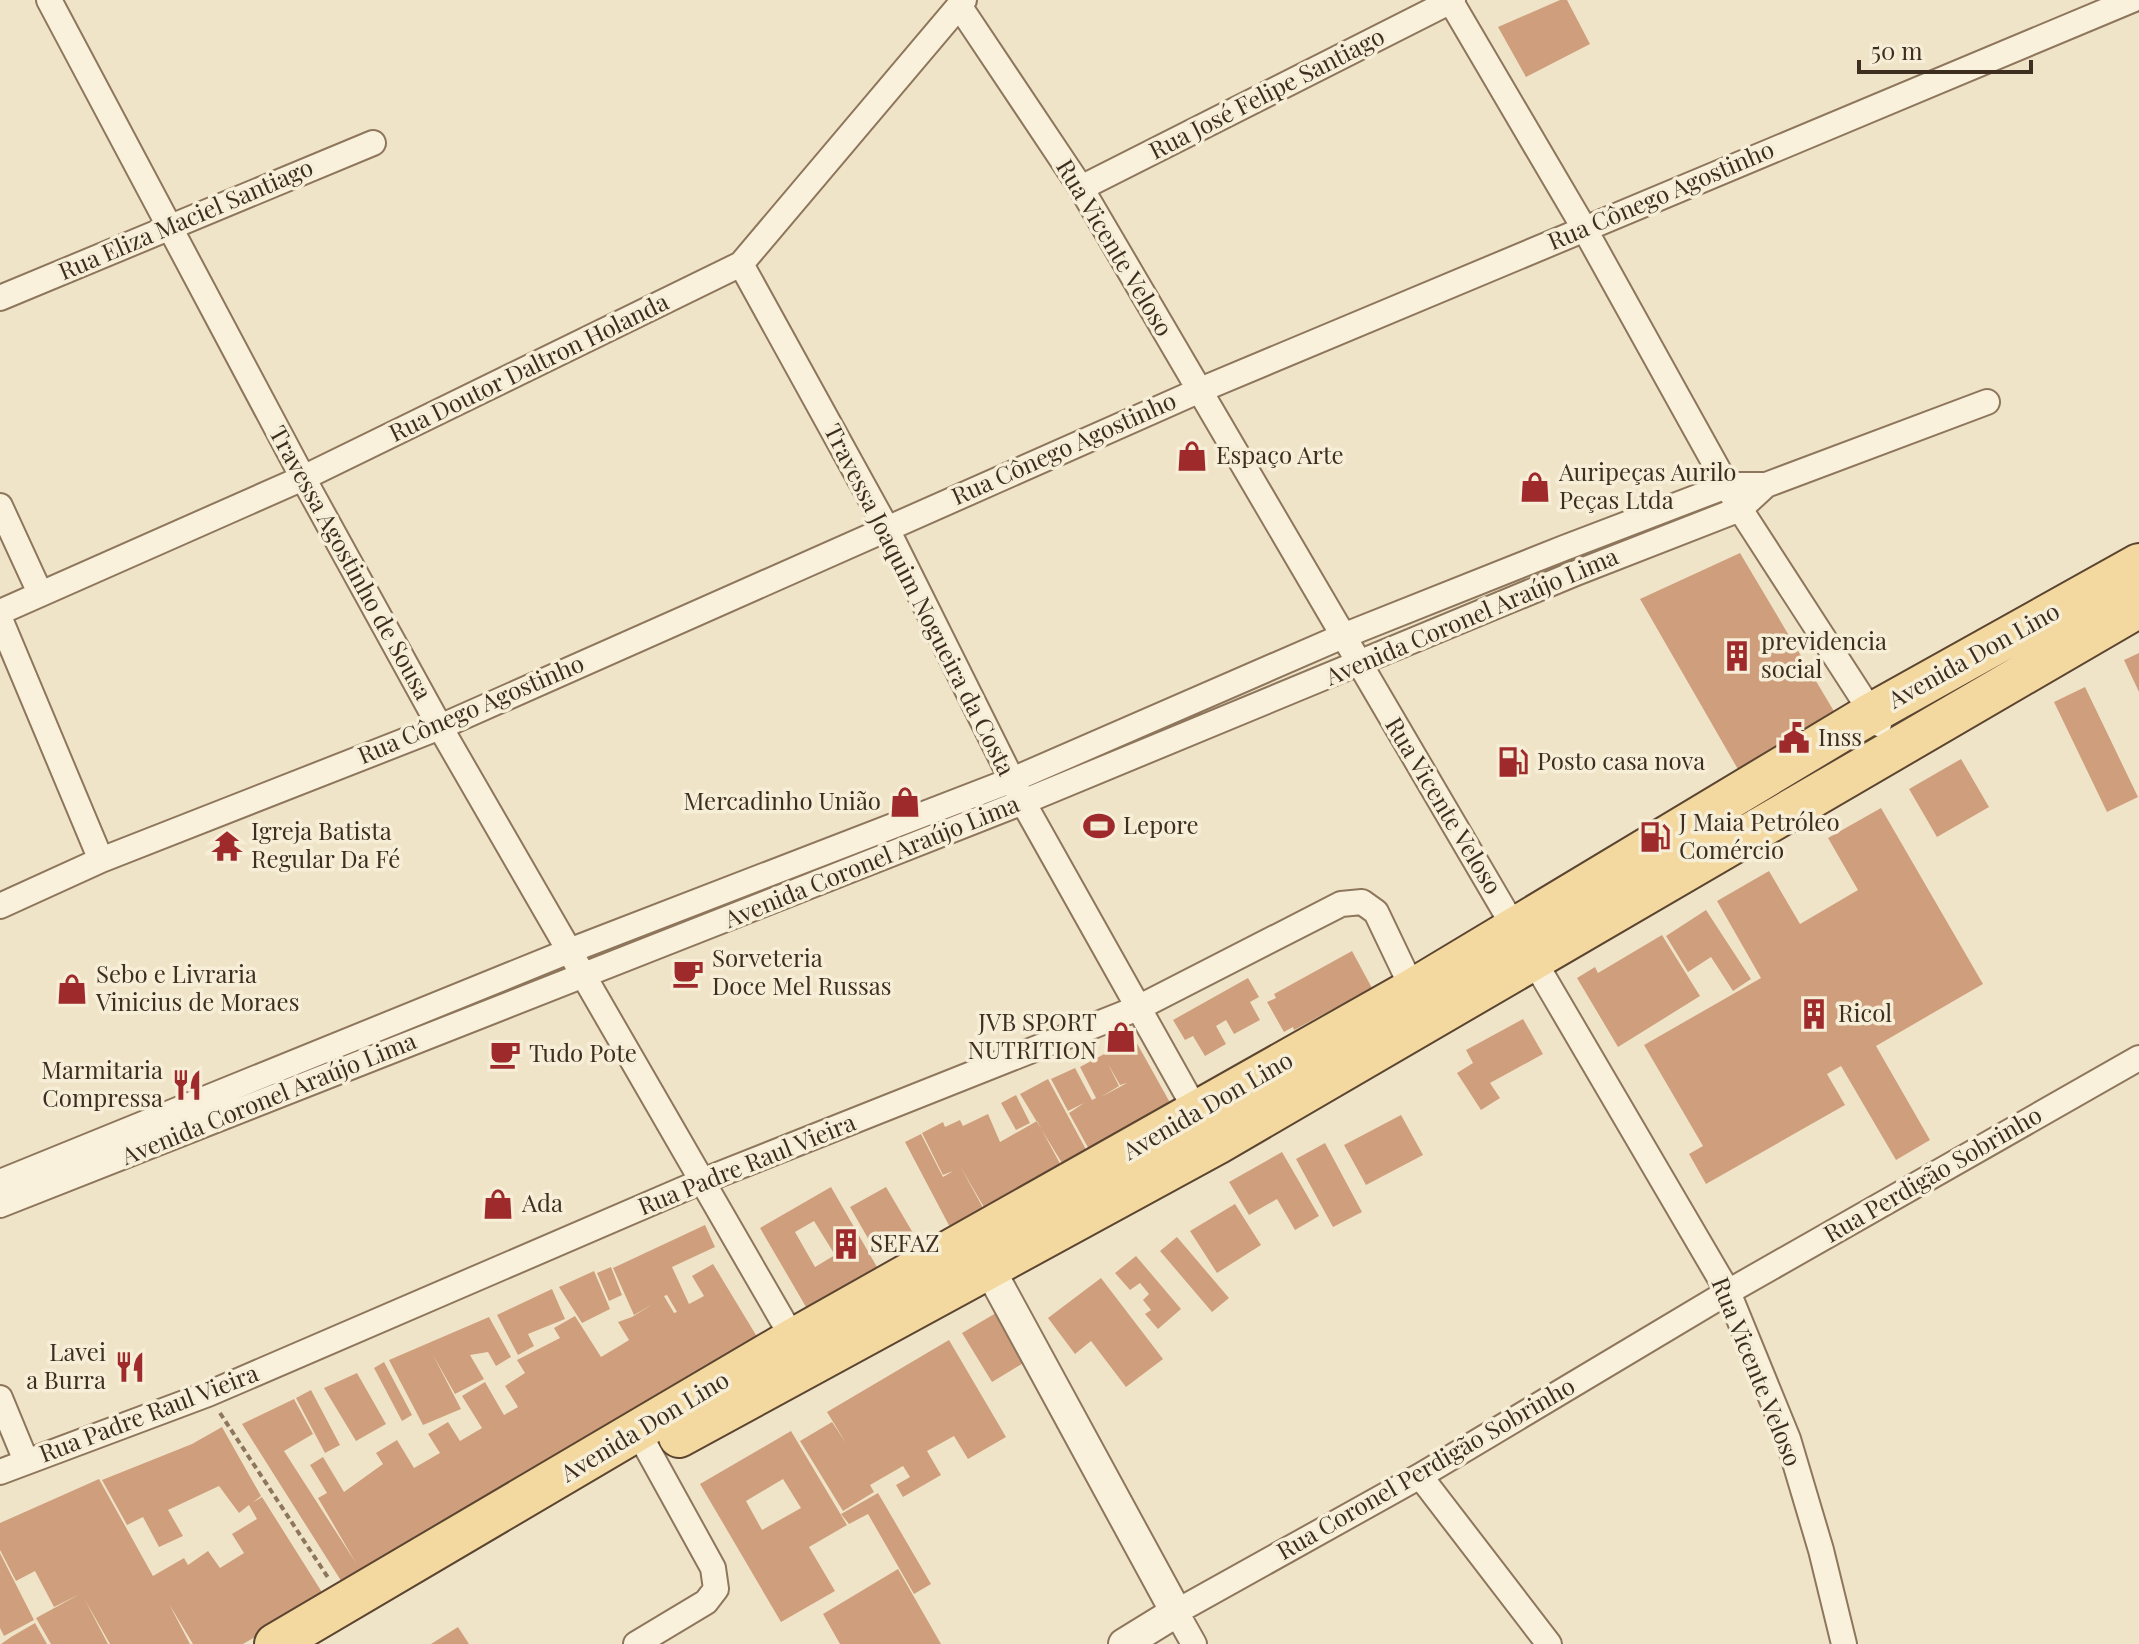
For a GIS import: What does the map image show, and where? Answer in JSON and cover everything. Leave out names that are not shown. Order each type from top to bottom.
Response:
[{"type":"main road","name":"Avenida Don Lino","points":[[275,1644],[982,1255],[1420,1004],[1534,959],[1894,749],[2058,631],[2139,564]]},
{"type":"main road","name":"Avenida Don Lino","points":[[1420,1004],[1515,924],[1872,713],[2058,631],[2139,607]]},
{"type":"main road","points":[[1699,815],[1720,850]]},
{"type":"main road","name":"Avenida Don Lino","points":[[328,1644],[645,1442]]},
{"type":"street","name":"Travessa Agostinho de Sousa","points":[[49,0],[303,478],[440,727],[700,1182],[802,1353]]},
{"type":"street","points":[[1451,0],[1584,228],[1740,509],[1894,749]]},
{"type":"street","name":"Rua José Felipe Santiago","points":[[1081,188],[1451,0]]},
{"type":"street","name":"Rua Cônego Agostinho","points":[[0,906],[101,860],[440,727],[1198,391],[2132,0]]},
{"type":"street","name":"Rua Vicente Veloso","points":[[962,3],[1081,188],[1728,1292],[1788,1439],[1844,1644]]},
{"type":"street","name":"Rua Doutor Daltron Holanda","points":[[0,612],[303,478],[741,264],[962,3]]},
{"type":"street","name":"Rua Eliza Maciel Santiago","points":[[0,298],[373,143]]},
{"type":"street","name":"Travessa Joaquim Nogueira da Costa","points":[[741,264],[886,527],[1018,791],[1207,1128]]},
{"type":"street","points":[[1729,485],[1766,485],[1987,402]]},
{"type":"street","name":"Avenida Coronel Araújo Lima","points":[[0,1182],[285,1093],[806,890],[1018,791],[1174,711],[1343,636],[1729,485]]},
{"type":"street","points":[[1740,509],[1766,485]]},
{"type":"street","points":[[0,506],[40,593]]},
{"type":"street","name":"Avenida Coronel Araújo Lima","points":[[0,1205],[274,1070],[569,951],[793,866],[1187,735],[1576,573],[1740,509]]},
{"type":"street","points":[[1564,548],[1576,573]]},
{"type":"street","points":[[0,619],[101,860]]},
{"type":"street","points":[[1174,711],[1187,735]]},
{"type":"street","points":[[793,866],[806,890]]},
{"type":"street","name":"Rua Padre Raul Vieira","points":[[0,1472],[208,1394],[700,1182],[1138,1008],[1341,904],[1354,901],[1376,912],[1420,1004]]},
{"type":"street","points":[[413,1014],[423,1038]]},
{"type":"street","name":"Rua Perdigão Sobrinho","points":[[1728,1292],[2139,1058]]},
{"type":"street","points":[[274,1070],[285,1093]]},
{"type":"street","points":[[982,1255],[1194,1644]]},
{"type":"street","name":"Rua Coronel Perdigão Sobrinho","points":[[1124,1644],[1420,1476],[1728,1292]]},
{"type":"street","points":[[0,1398],[26,1461]]},
{"type":"street","points":[[636,1644],[706,1602],[716,1589],[713,1568],[645,1442]]},
{"type":"street","points":[[1420,1476],[1549,1644]]},
{"type":"path","points":[[208,1394],[345,1603]]},
{"type":"building","points":[[1560,0],[1567,0],[1590,44],[1526,77],[1498,27]]},
{"type":"building","name":"previdencia social","points":[[1740,553],[1835,713],[1743,778],[1640,599]]},
{"type":"building","points":[[2139,653],[2139,692],[2124,660]]},
{"type":"building","points":[[2085,687],[2138,797],[2107,812],[2054,702]]},
{"type":"building","points":[[1961,759],[1989,807],[1937,837],[1909,789]]},
{"type":"building","name":"Ricol","points":[[1881,808],[1983,984],[1876,1046],[1930,1140],[1896,1160],[1841,1066],[1827,1074],[1845,1105],[1706,1184],[1689,1154],[1703,1146],[1644,1045],[1761,978],[1717,901],[1769,871],[1800,924],[1858,890],[1828,838]]},
{"type":"building","points":[[1706,910],[1751,979],[1733,991],[1711,957],[1688,972],[1666,936]]},
{"type":"building","points":[[1662,935],[1700,996],[1618,1047],[1577,978],[1595,967],[1598,973]]},
{"type":"building","points":[[1352,951],[1372,988],[1294,1030],[1293,1027],[1284,1032],[1267,1002],[1276,998],[1274,994]]},
{"type":"building","points":[[1248,978],[1259,997],[1250,1002],[1260,1020],[1234,1034],[1226,1020],[1216,1026],[1226,1044],[1205,1056],[1193,1036],[1185,1040],[1173,1020]]},
{"type":"building","points":[[1523,1019],[1543,1054],[1490,1083],[1500,1098],[1481,1110],[1457,1073],[1473,1063],[1466,1050]]},
{"type":"building","points":[[1134,1038],[1173,1108],[1091,1153],[1069,1113],[1084,1103],[1068,1111],[1051,1079],[1075,1068],[1092,1100],[1096,1098],[1080,1067]]},
{"type":"building","points":[[1048,1079],[1089,1155],[1065,1168],[1020,1094]]},
{"type":"building","points":[[1016,1095],[1030,1123],[1016,1130],[1001,1103]]},
{"type":"building","points":[[988,1114],[1000,1142],[1037,1121],[1063,1169],[988,1214],[960,1166],[987,1215],[953,1233],[905,1142],[921,1134],[943,1177],[953,1171],[943,1175],[922,1133],[943,1122],[945,1127],[960,1120],[963,1126]]},
{"type":"building","points":[[1401,1115],[1423,1155],[1366,1185],[1344,1145]]},
{"type":"building","points":[[1325,1143],[1362,1212],[1333,1227],[1296,1159]]},
{"type":"building","points":[[1282,1152],[1319,1216],[1295,1230],[1277,1199],[1249,1215],[1229,1182]]},
{"type":"building","name":"SEFAZ","points":[[831,1187],[877,1267],[806,1307],[760,1228]],"holes":[[[814,1221],[835,1255],[815,1267],[795,1232]]]},
{"type":"building","points":[[886,1187],[913,1233],[877,1254],[850,1207]]},
{"type":"building","points":[[1235,1204],[1261,1245],[1217,1273],[1190,1231]]},
{"type":"building","points":[[705,1225],[715,1247],[672,1267],[689,1304],[704,1296],[692,1276],[713,1264],[759,1340],[345,1587],[242,1424],[294,1399],[313,1434],[284,1451],[356,1563],[318,1498],[327,1493],[310,1465],[323,1457],[344,1492],[383,1464],[376,1453],[397,1440],[414,1468],[440,1453],[428,1434],[448,1422],[460,1441],[482,1428],[462,1396],[485,1382],[504,1415],[518,1407],[505,1386],[525,1373],[517,1360],[560,1338],[554,1328],[575,1316],[601,1357],[629,1340],[618,1322],[632,1317],[653,1304],[634,1315],[613,1268]],"holes":[[[667,1295],[677,1312],[674,1313],[664,1296]]]},
{"type":"building","points":[[1177,1237],[1229,1298],[1212,1312],[1160,1251]]},
{"type":"building","points":[[1136,1256],[1181,1309],[1158,1329],[1145,1314],[1151,1310],[1143,1300],[1149,1294],[1140,1283],[1130,1290],[1115,1273]]},
{"type":"building","points":[[611,1267],[622,1295],[609,1301],[597,1273]]},
{"type":"building","points":[[594,1271],[610,1309],[582,1323],[559,1287]]},
{"type":"building","points":[[1101,1278],[1163,1359],[1126,1387],[1091,1341],[1075,1354],[1048,1318]]},
{"type":"building","points":[[552,1289],[565,1319],[528,1334],[534,1346],[518,1355],[497,1315]]},
{"type":"building","points":[[996,1313],[1025,1362],[992,1382],[962,1333]]},
{"type":"building","points":[[489,1317],[511,1357],[496,1366],[488,1352],[470,1355],[484,1379],[455,1394],[433,1355],[461,1409],[423,1425],[389,1360]]},
{"type":"building","points":[[949,1340],[1006,1437],[968,1459],[954,1436],[927,1451],[941,1475],[903,1497],[896,1485],[910,1477],[903,1466],[870,1485],[874,1492],[843,1511],[800,1441],[832,1422],[846,1443],[827,1412]]},
{"type":"building","points":[[384,1362],[412,1415],[402,1421],[374,1368]]},
{"type":"building","points":[[357,1373],[386,1424],[356,1441],[324,1388]]},
{"type":"building","points":[[311,1390],[340,1445],[325,1453],[296,1398]]},
{"type":"building","points":[[222,1427],[261,1496],[252,1503],[262,1497],[325,1597],[243,1644],[193,1644],[169,1604],[190,1644],[110,1644],[85,1600],[108,1644],[51,1644],[36,1618],[80,1594],[54,1607],[35,1571],[16,1581],[0,1550],[0,1523],[99,1479],[153,1576],[184,1558],[188,1565],[208,1551],[220,1568],[244,1553],[232,1534],[257,1519],[249,1505],[239,1513],[219,1486],[168,1510],[183,1536],[159,1547],[143,1517],[127,1525],[102,1480],[192,1444]]},
{"type":"building","points":[[791,1431],[847,1525],[809,1547],[835,1591],[781,1622],[700,1484]],"holes":[[[783,1479],[801,1508],[762,1530],[746,1501]]]},
{"type":"building","points":[[878,1493],[931,1584],[914,1594],[868,1514],[849,1524],[841,1514]]},
{"type":"building","points":[[0,1553],[34,1620],[4,1636],[0,1628]]},
{"type":"building","points":[[898,1569],[941,1644],[840,1644],[823,1614]]},
{"type":"building","points":[[35,1623],[47,1644],[1,1644],[11,1637]]},
{"type":"building","points":[[458,1627],[469,1644],[431,1644]]},
{"type":"place","name":"Espaço Arte","points":[[1192,456]]},
{"type":"place","name":"Auripeças Aurilo Peças Ltda","points":[[1535,487]]},
{"type":"place","name":"previdencia social","points":[[1737,656]]},
{"type":"place","name":"Inss","points":[[1794,738]]},
{"type":"place","name":"Posto casa nova","points":[[1513,762]]},
{"type":"place","name":"Mercadinho União","points":[[905,802]]},
{"type":"place","name":"Lepore","points":[[1099,826]]},
{"type":"place","name":"J Maia Petróleo Comércio","points":[[1655,837]]},
{"type":"place","name":"Igreja Batista Regular Da Fé","points":[[227,846]]},
{"type":"place","name":"Sorveteria Doce Mel Russas","points":[[688,973]]},
{"type":"place","name":"Sebo e Livraria Vinicius de Moraes","points":[[72,989]]},
{"type":"place","name":"Ricol","points":[[1814,1014]]},
{"type":"place","name":"JVB SPORT NUTRITION","points":[[1121,1037]]},
{"type":"place","name":"Tudo Pote","points":[[505,1054]]},
{"type":"place","name":"Marmitaria Compressa","points":[[187,1085]]},
{"type":"place","name":"Ada","points":[[498,1204]]},
{"type":"place","name":"SEFAZ","points":[[846,1244]]},
{"type":"place","name":"Lavei a Burra","points":[[130,1367]]}]
